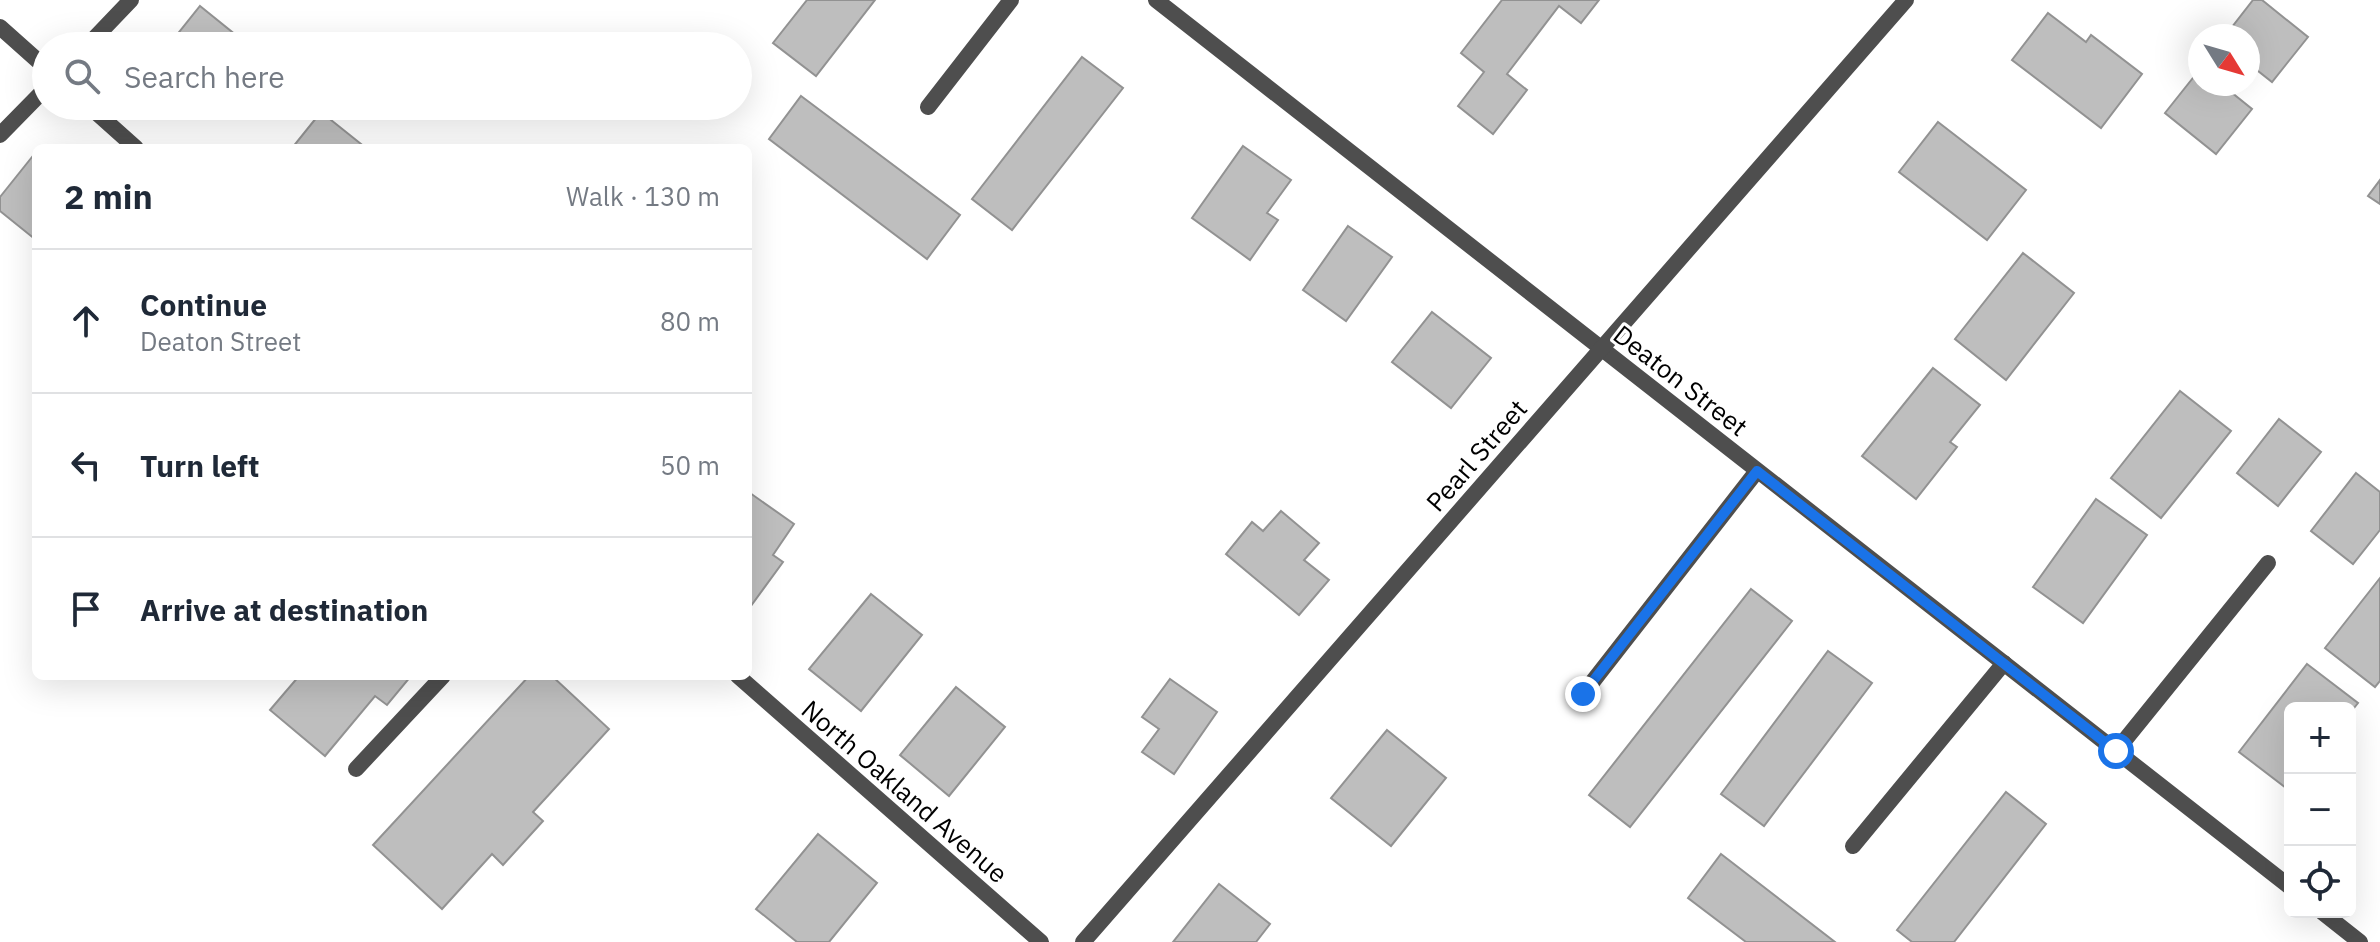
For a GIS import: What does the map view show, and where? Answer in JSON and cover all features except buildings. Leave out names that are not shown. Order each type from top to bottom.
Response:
[{"type":"street","points":[[100,32],[131,0]]},
{"type":"street","points":[[928,107],[1011,0]]},
{"type":"street","name":"Deaton Street","points":[[1156,0],[2284,882]]},
{"type":"street","name":"Pearl Street","points":[[1083,942],[1906,0]]},
{"type":"street","points":[[0,27],[32,56]]},
{"type":"street","points":[[0,135],[32,102]]},
{"type":"street","points":[[105,120],[132,144]]},
{"type":"street","points":[[1583,694],[1757,471]]},
{"type":"street","points":[[2116,751],[2268,563]]},
{"type":"street","points":[[1853,846],[2004,663]]},
{"type":"street","points":[[356,769],[439,680]]},
{"type":"street","name":"North Oakland Avenue","points":[[743,680],[1041,942]]},
{"type":"street","points":[[2330,918],[2360,942]]},
{"type":"route","points":[[1583,694],[1757,471],[2116,751]]}]
